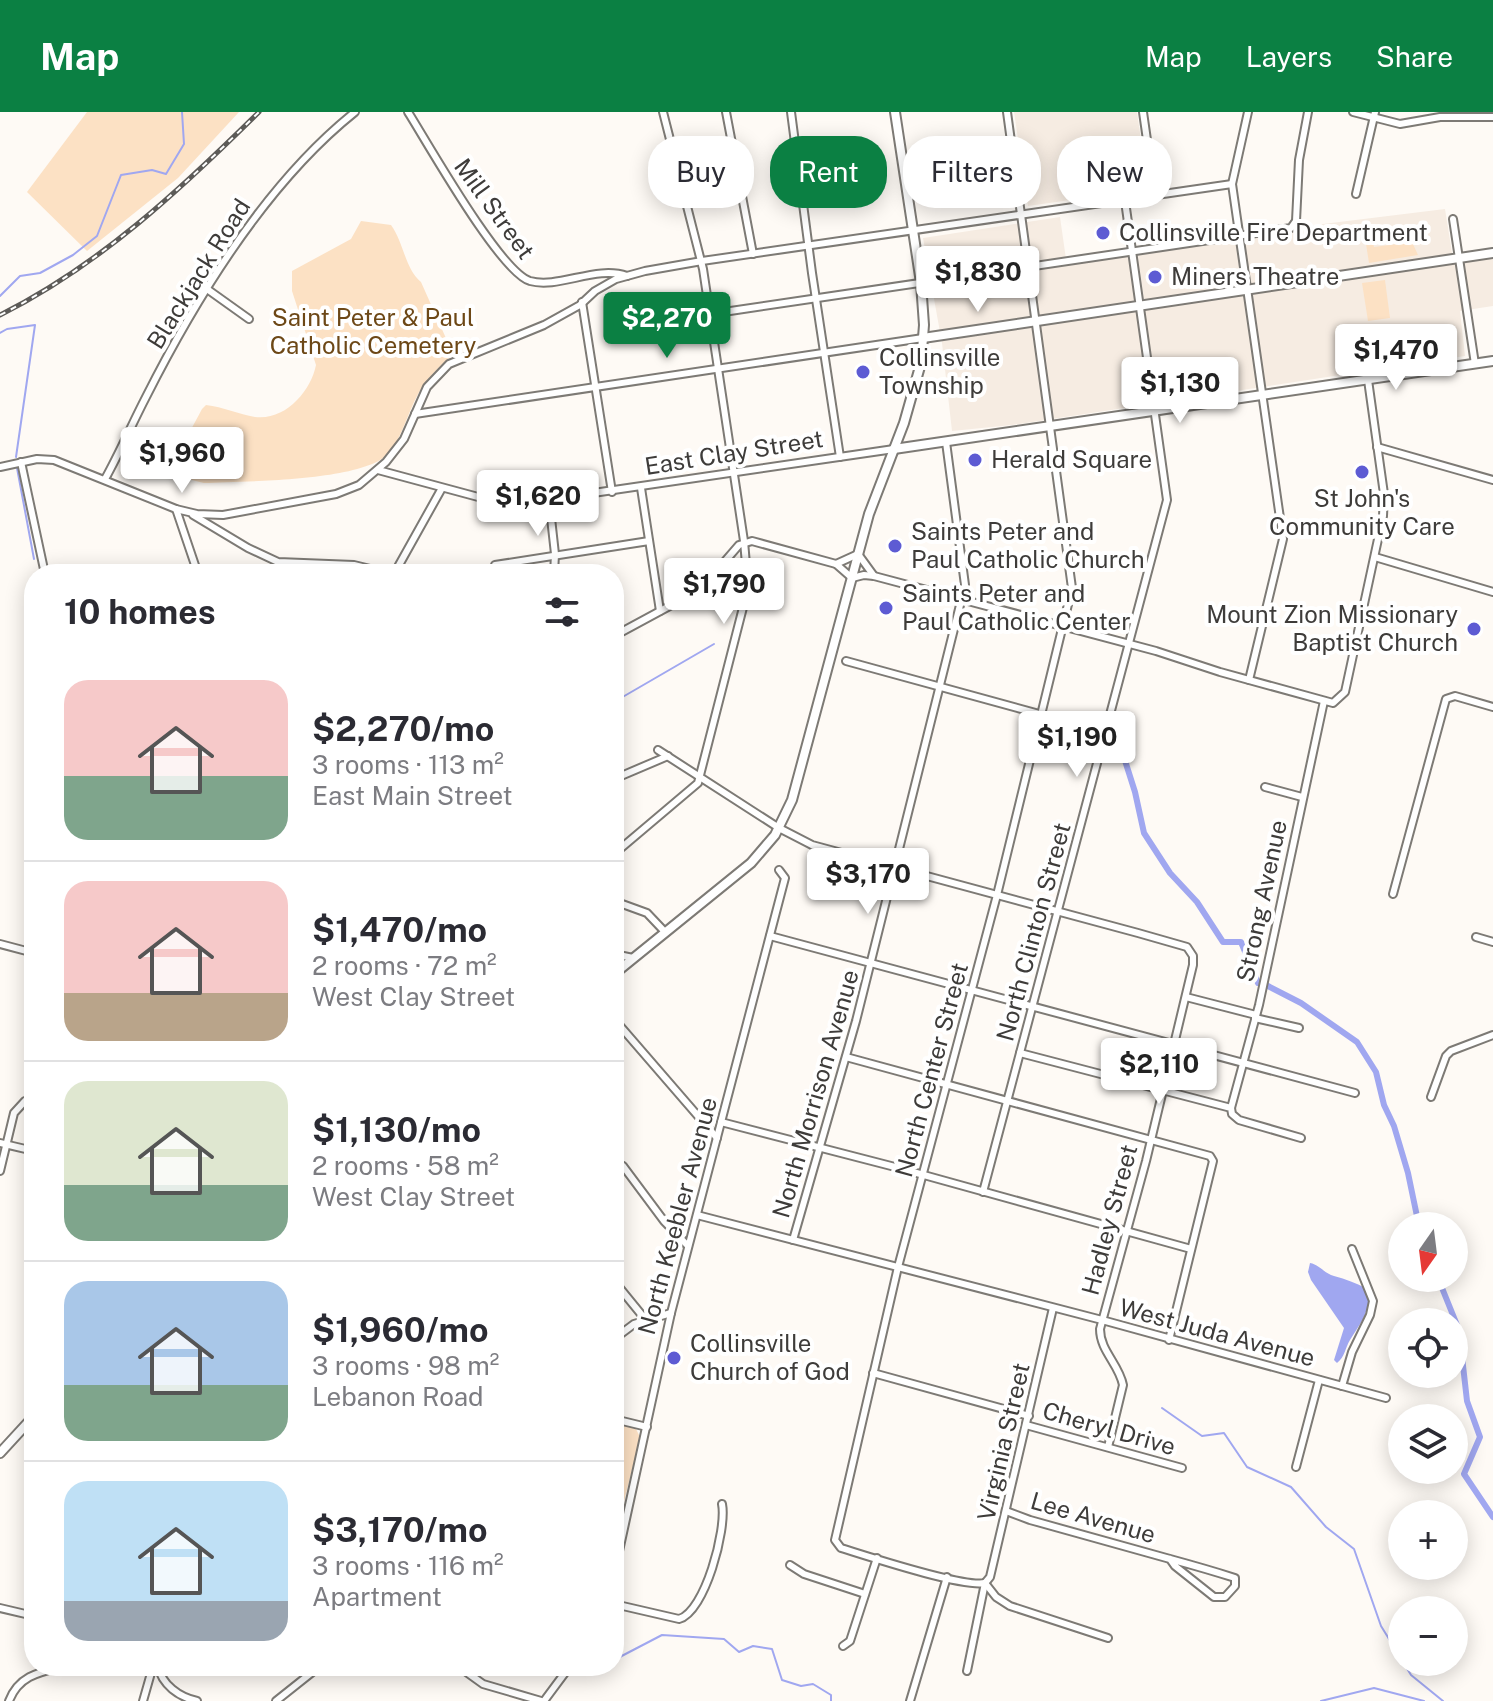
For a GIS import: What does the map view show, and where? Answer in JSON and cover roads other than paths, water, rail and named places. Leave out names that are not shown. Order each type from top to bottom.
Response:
[{"type":"main road","points":[[624,966],[751,863],[779,828],[795,789],[869,514],[916,386],[923,338],[921,283],[895,112]]},
{"type":"main road","points":[[923,338],[1493,253]]},
{"type":"main road","name":"East Clay Street","points":[[894,449],[1493,361]]},
{"type":"main road","points":[[0,1453],[24,1427]]},
{"type":"street","name":"Blackjack Road","points":[[105,479],[165,360],[207,289],[270,197],[355,112]]},
{"type":"street","name":"Mill Street","points":[[408,112],[466,206],[517,273],[540,282],[612,273],[627,276]]},
{"type":"street","points":[[624,846],[694,787],[701,777],[747,599],[748,578],[702,261],[664,113],[653,112]]},
{"type":"street","points":[[726,112],[753,254]]},
{"type":"street","points":[[791,112],[840,457]]},
{"type":"street","name":"North Center Street","points":[[877,1558],[836,1544],[898,1267],[997,895],[1071,600],[1072,577],[1007,112]]},
{"type":"street","points":[[1143,112],[1146,136]]},
{"type":"street","points":[[1248,112],[1232,184],[1283,539],[1249,680]]},
{"type":"street","points":[[710,314],[1291,228],[1296,216],[1299,160],[1308,112]]},
{"type":"street","points":[[1353,112],[1405,124],[1440,117],[1493,117]]},
{"type":"street","points":[[1356,194],[1374,115]]},
{"type":"street","points":[[1172,193],[1232,184]]},
{"type":"street","points":[[0,467],[54,460],[189,513],[223,515],[330,495],[359,485],[378,470],[401,443],[427,387],[449,364],[544,325],[604,285],[627,276],[702,261],[1072,208]]},
{"type":"street","name":"North Clinton Street","points":[[983,1192],[1167,500],[1126,208]]},
{"type":"street","points":[[1453,219],[1475,364]]},
{"type":"street","points":[[207,289],[249,319]]},
{"type":"street","points":[[582,302],[612,492]]},
{"type":"street","points":[[415,414],[923,338]]},
{"type":"street","points":[[624,631],[701,589],[744,541],[752,541],[836,564],[852,578],[874,576],[962,598],[1333,703],[1345,692],[1384,507],[1368,380]]},
{"type":"street","name":"North Morrison Avenue","points":[[793,1240],[871,963],[966,580],[946,442]]},
{"type":"street","points":[[1377,447],[1493,480]]},
{"type":"street","name":"East Clay Street","points":[[378,470],[503,503],[641,488],[894,449]]},
{"type":"street","points":[[21,462],[43,564]]},
{"type":"street","points":[[399,564],[442,488]]},
{"type":"street","points":[[641,488],[660,611]]},
{"type":"street","points":[[549,500],[554,564]]},
{"type":"street","points":[[176,509],[195,564]]},
{"type":"street","points":[[189,513],[278,562],[346,564]]},
{"type":"street","points":[[500,564],[649,541]]},
{"type":"street","points":[[836,564],[858,554],[874,576]]},
{"type":"street","points":[[1375,557],[1493,592]]},
{"type":"street","points":[[834,645],[846,661]]},
{"type":"street","points":[[828,668],[846,661],[1105,732]]},
{"type":"street","points":[[1393,894],[1445,702],[1449,697],[1493,707]]},
{"type":"street","name":"Strong Avenue","points":[[1231,1108],[1256,1017],[1324,701]]},
{"type":"street","points":[[658,750],[779,828],[820,848],[1058,912]]},
{"type":"street","points":[[624,775],[668,756]]},
{"type":"street","points":[[1265,787],[1302,797]]},
{"type":"street","name":"North Keebler Avenue","points":[[624,1529],[671,1313],[785,878],[779,870]]},
{"type":"street","points":[[624,905],[647,913],[665,932]]},
{"type":"street","name":"Hadley Street","points":[[1058,912],[1187,947],[1194,961],[1151,1139],[1102,1320],[1101,1342],[1122,1377],[1123,1385],[1108,1447]]},
{"type":"street","points":[[770,936],[1355,1093]]},
{"type":"street","points":[[1476,937],[1493,942]]},
{"type":"street","points":[[0,944],[24,950]]},
{"type":"street","points":[[624,956],[633,958]]},
{"type":"street","points":[[1186,997],[1299,1028]]},
{"type":"street","points":[[624,1031],[717,1138]]},
{"type":"street","points":[[1431,1097],[1446,1056],[1451,1051],[1493,1035]]},
{"type":"street","points":[[1020,1053],[1231,1108],[1232,1114],[1239,1120],[1301,1138]]},
{"type":"street","points":[[846,1057],[1212,1158],[1169,1340]]},
{"type":"street","points":[[0,1171],[3,1144],[14,1113],[24,1102]]},
{"type":"street","points":[[721,1122],[1191,1249]]},
{"type":"street","points":[[3,1144],[24,1149]]},
{"type":"street","points":[[624,1167],[664,1221],[688,1246]]},
{"type":"street","name":"West Juda Avenue","points":[[697,1215],[1102,1320],[1386,1398]]},
{"type":"street","points":[[1342,1386],[1373,1301],[1352,1249]]},
{"type":"street","points":[[624,1293],[645,1319]]},
{"type":"street","name":"Virginia Street","points":[[967,1671],[985,1583],[990,1577],[1053,1308]]},
{"type":"street","points":[[624,1331],[645,1319],[671,1313]]},
{"type":"street","points":[[873,1373],[1029,1416]]},
{"type":"street","points":[[1296,1467],[1319,1380]]},
{"type":"street","points":[[624,1421],[647,1427]]},
{"type":"street","name":"Cheryl Drive","points":[[1026,1425],[1182,1468]]},
{"type":"street","points":[[624,1606],[679,1619],[688,1615],[708,1582],[722,1522],[722,1504]]},
{"type":"street","name":"Lee Avenue","points":[[1006,1511],[1235,1578],[1235,1586],[1225,1597],[1214,1597],[1170,1559]]},
{"type":"street","points":[[843,1646],[850,1641],[877,1558],[947,1577],[985,1583],[996,1597],[1010,1606],[1108,1638]]},
{"type":"street","points":[[790,1565],[804,1574],[865,1594]]},
{"type":"street","points":[[910,1701],[947,1577]]},
{"type":"street","points":[[0,1608],[24,1614]]},
{"type":"street","points":[[9,1701],[14,1689],[32,1676]]},
{"type":"street","points":[[143,1701],[152,1676]]},
{"type":"street","points":[[162,1676],[169,1687],[197,1701]]},
{"type":"street","points":[[276,1701],[307,1676]]},
{"type":"street","points":[[472,1676],[483,1684],[543,1701],[562,1676]]},
{"type":"water","points":[[1310,1263],[1367,1289],[1368,1303],[1364,1316],[1337,1363],[1334,1360],[1344,1328],[1311,1280],[1308,1272]]},
{"type":"waterway","points":[[0,296],[20,276],[40,273],[73,255],[97,236],[121,175],[152,170],[166,174],[184,144],[182,112]]},
{"type":"waterway","points":[[0,333],[35,325],[16,457]]},
{"type":"waterway","points":[[17,468],[34,559]]},
{"type":"waterway","points":[[624,696],[714,644]]},
{"type":"waterway","points":[[1114,726],[1135,792],[1144,833],[1170,873],[1197,902],[1223,942],[1241,942],[1258,983]]},
{"type":"waterway","points":[[1268,986],[1301,1003],[1357,1042],[1376,1072],[1408,1173],[1416,1212]]},
{"type":"waterway","points":[[1444,1292],[1459,1330],[1467,1401],[1480,1437],[1464,1474],[1493,1517]]},
{"type":"waterway","points":[[1162,1408],[1202,1436],[1224,1433],[1247,1467],[1291,1487],[1326,1527],[1354,1549],[1381,1626],[1388,1637]]},
{"type":"waterway","points":[[624,1655],[662,1635],[724,1639],[739,1652],[753,1646],[772,1649],[782,1680],[801,1686],[813,1684],[831,1695],[831,1701]]},
{"type":"waterway","points":[[1412,1676],[1443,1701]]},
{"type":"waterway","points":[[1321,1701],[1374,1688],[1424,1701]]},
{"type":"railway","points":[[0,315],[72,273],[137,224],[259,112]]},
{"type":"place","name":"Collinsville Fire Department","points":[[1103,233]]},
{"type":"place","name":"Miners Theatre","points":[[1155,277]]},
{"type":"place","name":"Collinsville Township","points":[[863,372]]},
{"type":"place","name":"Herald Square","points":[[975,460]]},
{"type":"place","name":"St John's Community Care","points":[[1362,472]]},
{"type":"place","name":"Saints Peter and Paul Catholic Church","points":[[895,546]]},
{"type":"place","name":"Saints Peter and Paul Catholic Center","points":[[886,608]]},
{"type":"place","name":"Mount Zion Missionary Baptist Church","points":[[1474,629]]},
{"type":"place","name":"Collinsville Church of God","points":[[674,1358]]},
{"type":"park label","name":"Saint Peter & Paul Catholic Cemetery","points":[[373,332]]}]
